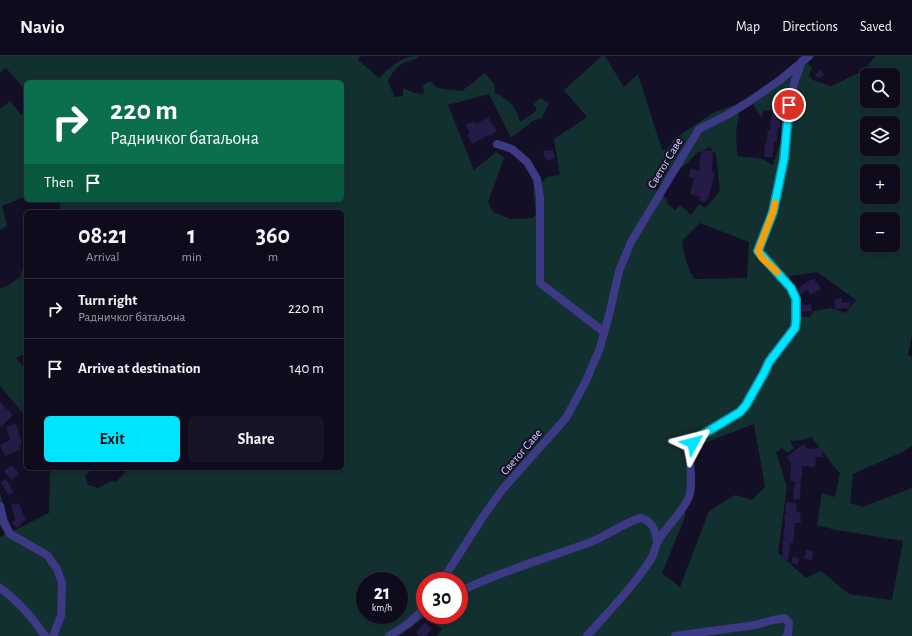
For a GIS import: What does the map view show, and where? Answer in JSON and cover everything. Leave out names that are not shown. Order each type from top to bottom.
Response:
[{"type":"street","name":"Светог Саве","points":[[448,572],[482,518],[502,490],[534,456],[566,418],[586,381],[600,348],[619,271],[631,242],[699,129],[727,115],[750,101],[780,80],[805,59]]},
{"type":"street","points":[[657,541],[676,518],[688,498],[692,484],[690,450],[693,443],[697,438],[740,412],[746,405],[769,362],[795,328],[796,299],[791,288],[758,251],[773,212],[786,147],[789,105],[795,80],[805,59]]},
{"type":"street","points":[[497,144],[512,149],[527,162],[537,179],[540,198],[540,283],[604,332]]},
{"type":"street","points":[[0,506],[4,522],[10,534],[47,555],[57,569],[62,584],[61,616],[53,636]]},
{"type":"street","points":[[468,588],[485,579],[593,541],[633,520],[641,518],[652,524],[656,531],[657,541],[653,557],[628,590],[587,636]]},
{"type":"street","points":[[0,588],[12,596],[31,615],[45,636]]},
{"type":"street","points":[[389,636],[409,623],[416,616]]},
{"type":"street","points":[[675,636],[755,625],[785,618],[789,624],[788,635],[786,636]]},
{"type":"green space","points":[[0,56],[360,56],[358,60],[379,78],[401,60],[412,56],[418,56],[418,58],[397,68],[391,76],[388,82],[395,97],[403,96],[403,88],[415,93],[424,94],[423,85],[430,81],[437,88],[462,91],[485,73],[494,84],[495,93],[511,104],[520,122],[535,112],[537,108],[533,105],[540,98],[549,103],[542,118],[534,120],[511,138],[489,94],[448,105],[474,170],[496,152],[504,158],[488,202],[493,212],[511,219],[533,218],[536,214],[533,191],[547,177],[560,175],[554,139],[587,117],[564,90],[602,56],[605,56],[624,87],[638,74],[662,150],[667,149],[677,137],[713,113],[734,105],[739,113],[736,133],[737,156],[762,159],[773,165],[779,146],[784,146],[785,114],[764,110],[761,117],[753,104],[805,61],[812,67],[809,76],[813,80],[831,86],[860,72],[860,108],[900,108],[900,68],[866,68],[875,56],[912,56],[912,335],[908,355],[912,357],[912,446],[853,474],[850,503],[862,507],[912,488],[912,636],[437,636],[442,629],[435,624],[468,624],[468,572],[416,572],[416,624],[399,636],[0,636],[0,537],[5,534],[0,526],[0,492],[11,532],[49,513],[50,470],[91,470],[85,476],[88,485],[98,488],[112,481],[116,482],[127,470],[344,470],[344,210],[61,210],[59,202],[344,202],[344,80],[24,80],[24,89],[6,68],[0,73]],"holes":[[[710,147],[716,155],[720,191],[705,208],[699,204],[691,215],[680,205],[675,210],[668,204],[666,198],[655,189],[697,153]],[[700,223],[749,242],[747,278],[694,279],[685,256],[682,241]],[[817,272],[856,300],[846,313],[830,308],[814,311],[810,317],[793,316],[789,276]],[[754,424],[765,487],[752,500],[735,495],[709,511],[680,587],[662,573],[685,517],[686,497],[694,447]],[[811,437],[840,473],[835,497],[822,493],[817,525],[903,541],[892,600],[849,594],[821,571],[806,578],[778,553],[787,487],[776,452],[782,448],[788,453],[794,448],[790,441],[802,440]]]},
{"type":"green space","points":[[10,101],[21,115],[24,114],[24,197],[2,206],[7,226],[0,230],[0,109]]},
{"type":"green space","points":[[23,268],[24,354],[16,358],[24,368],[24,415],[0,386],[0,289],[9,285],[20,277]]},
{"type":"building","points":[[821,70],[824,75],[818,79],[815,74]]},
{"type":"building","points":[[772,113],[781,114],[780,127],[778,127],[777,142],[774,142],[773,157],[764,157],[765,144],[766,145],[768,130],[770,130]]},
{"type":"building","points":[[488,117],[497,131],[490,136],[489,135],[472,144],[467,134],[470,133],[466,125],[474,121],[476,124]]},
{"type":"building","points":[[553,150],[555,158],[547,161],[543,151]]},
{"type":"building","points":[[701,150],[713,151],[712,171],[715,172],[710,193],[705,203],[699,200],[701,197],[690,194],[694,178],[689,177],[691,168],[699,171]]},
{"type":"building","points":[[814,278],[821,289],[810,295],[808,290],[800,294],[799,288],[802,286],[800,286]]},
{"type":"building","points":[[842,298],[842,303],[850,302],[850,308],[835,309],[835,299]]},
{"type":"building","points":[[811,304],[812,311],[802,312],[802,305]]},
{"type":"building","points":[[0,402],[13,415],[0,428]]},
{"type":"building","points":[[16,424],[22,444],[19,446],[21,449],[5,456],[0,445],[10,440],[6,427]]},
{"type":"building","points":[[804,444],[807,449],[822,448],[823,457],[816,457],[815,467],[802,466],[800,499],[793,499],[795,481],[790,481],[791,463],[786,457]]},
{"type":"building","points":[[12,465],[19,474],[11,480],[4,471]]},
{"type":"building","points":[[6,479],[14,492],[8,495],[1,482]]},
{"type":"building","points":[[786,502],[796,503],[797,512],[800,512],[801,523],[795,523],[793,543],[790,543],[788,560],[782,559]]},
{"type":"building","points":[[19,503],[26,519],[17,528],[12,523],[15,519],[11,505]]},
{"type":"building","points":[[806,550],[813,551],[812,560],[804,559]]},
{"type":"building","points":[[792,557],[799,558],[798,564],[792,563]]},
{"type":"building","points":[[423,624],[427,624],[432,629],[425,636],[420,636],[416,632]]},
{"type":"slow traffic","points":[[775,203],[758,251],[762,258],[777,272]]},
{"type":"route","points":[[693,443],[697,438],[740,412],[746,405],[769,362],[795,328],[796,299],[791,288],[786,281],[762,258],[758,251],[759,245],[773,212],[786,147],[788,124],[787,116],[789,105]]}]
